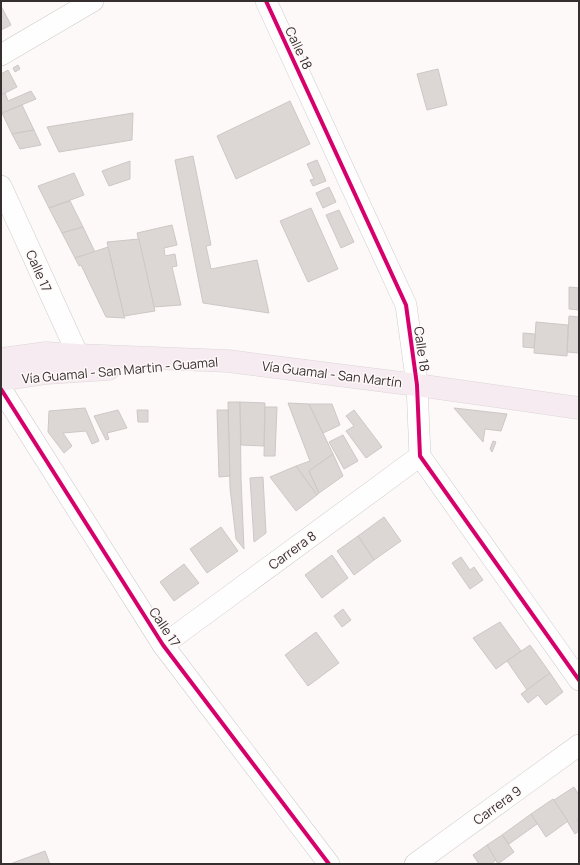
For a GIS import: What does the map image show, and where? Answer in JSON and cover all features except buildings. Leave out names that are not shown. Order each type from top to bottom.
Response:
[{"type":"main road","name":"Vía Guamal - San Martin - Guamal","points":[[1,359],[46,353],[228,361]]},
{"type":"main road","name":"Vía Guamal - San Martín","points":[[228,361],[417,385],[579,408]]},
{"type":"main road","name":"Vía Guamal - San Martin - Guamal","points":[[1,380],[47,373],[228,361]]},
{"type":"street","points":[[1,55],[93,1]]},
{"type":"street","name":"Calle 18","points":[[266,1],[406,305],[417,385],[420,456]]},
{"type":"street","name":"Calle 17","points":[[1,186],[78,355]]},
{"type":"street","name":"Calle 17","points":[[1,389],[163,645],[329,864]]},
{"type":"street","points":[[420,456],[579,680]]},
{"type":"street","name":"Carrera 8","points":[[163,645],[420,456]]},
{"type":"street","name":"Carrera 9","points":[[415,864],[579,745]]},
{"type":"cycle path","points":[[266,1],[406,305],[417,385],[420,456],[579,680]]},
{"type":"cycle path","points":[[1,389],[163,645],[329,864]]}]
